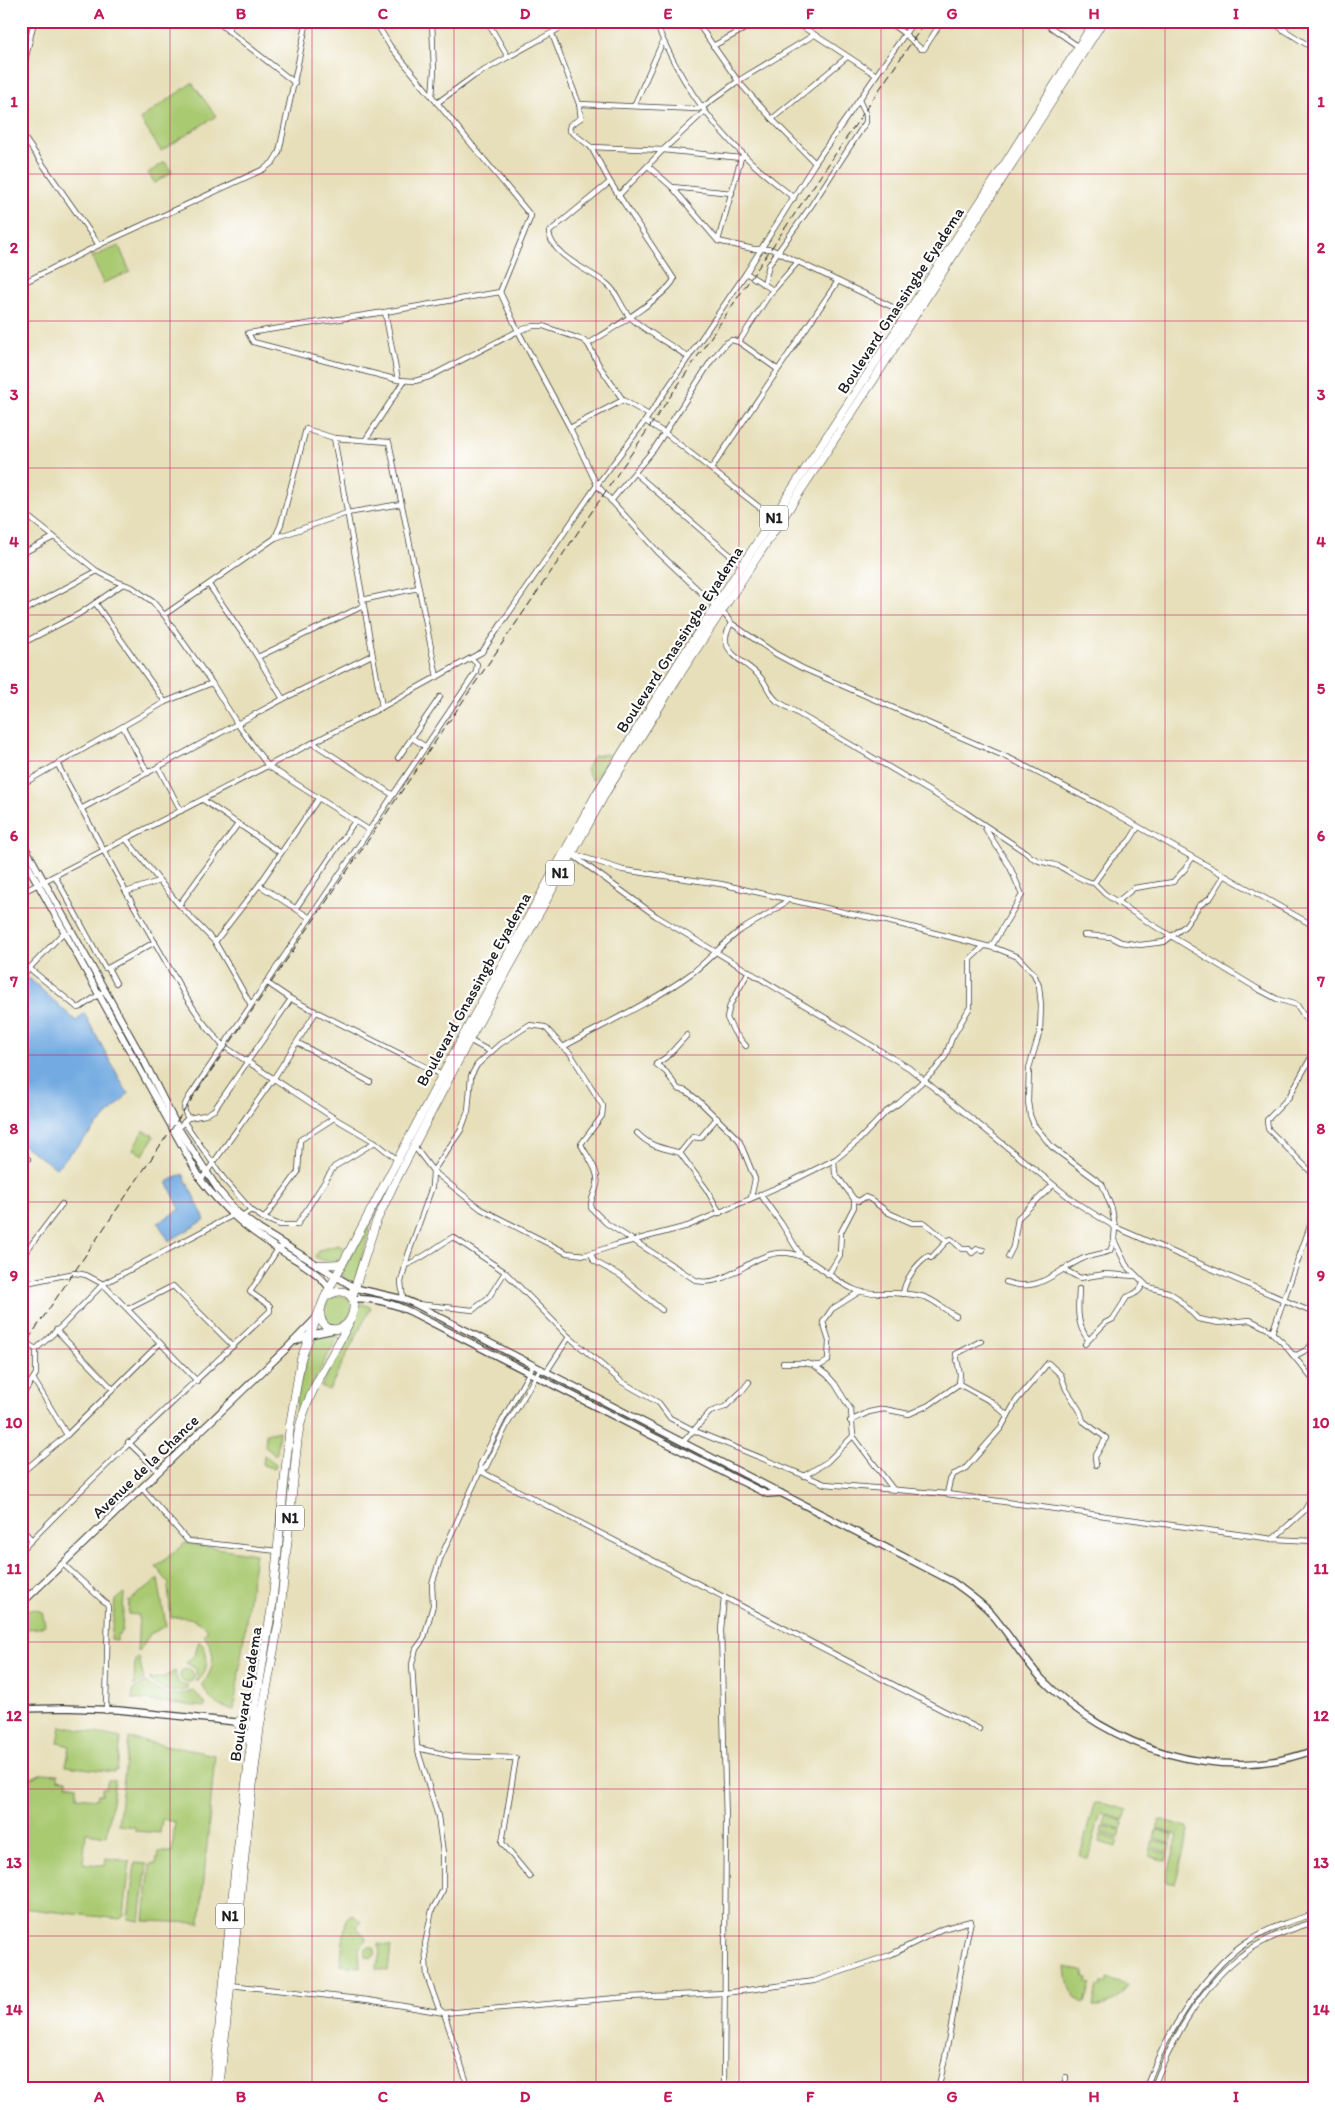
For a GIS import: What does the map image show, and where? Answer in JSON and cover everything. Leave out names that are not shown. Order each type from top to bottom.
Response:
[{"type":"highway","name":"Boulevard Gnassingbe Eyadema","points":[[718,610],[773,518],[907,314],[1095,21]]},
{"type":"highway","name":"Boulevard Gnassingbe Eyadema","points":[[350,1296],[356,1288],[376,1222],[466,1038],[630,738],[864,394],[1103,21]]},
{"type":"highway","name":"Boulevard Gnassingbe Eyadema","points":[[328,1292],[396,1159],[442,1075],[466,1038]]},
{"type":"highway","points":[[318,1265],[342,1264]]},
{"type":"highway","points":[[328,1292],[350,1296]]},
{"type":"highway","name":"N1","points":[[321,1308],[328,1292]]},
{"type":"highway","name":"N1","points":[[350,1296],[354,1311],[350,1321]]},
{"type":"highway","points":[[321,1308],[322,1321],[333,1330],[342,1328],[350,1321]]},
{"type":"highway","name":"Boulevard Eyadema","points":[[220,2089],[227,1984],[250,1744],[256,1727],[256,1702],[267,1637],[278,1551],[292,1408],[298,1370],[309,1335],[321,1308]]},
{"type":"highway","name":"Boulevard Eyadema","points":[[213,2089],[227,1984],[256,1727],[280,1611],[301,1420],[308,1401],[350,1321]]},
{"type":"highway","points":[[250,1744],[245,1733],[236,1724],[249,1712],[256,1702]]},
{"type":"main road","points":[[21,840],[65,931],[143,1059],[201,1180],[214,1198],[278,1249],[315,1273],[328,1292]]},
{"type":"main road","points":[[21,853],[42,883],[102,992]]},
{"type":"main road","points":[[176,1129],[237,1215],[356,1288],[403,1299],[415,1304],[936,1573],[968,1593],[991,1614],[1043,1680],[1080,1712],[1108,1730],[1155,1750],[1208,1762],[1265,1763],[1292,1759],[1314,1750]]},
{"type":"main road","points":[[379,1302],[381,1294]]},
{"type":"main road","points":[[350,1296],[379,1302],[411,1312],[537,1375],[740,1481],[767,1494],[781,1493]]},
{"type":"main road","points":[[287,1348],[316,1318]]},
{"type":"main road","points":[[287,1348],[309,1335],[333,1330]]},
{"type":"main road","name":"Avenue de la Chance","points":[[21,1604],[287,1348]]},
{"type":"main road","points":[[21,1709],[118,1710],[256,1727]]},
{"type":"street","points":[[21,79],[23,56],[34,21]]},
{"type":"street","points":[[216,21],[294,83]]},
{"type":"street","points":[[228,31],[231,21]]},
{"type":"street","points":[[294,21],[299,24],[313,21]]},
{"type":"street","points":[[375,21],[390,46],[531,216],[500,292],[518,331],[570,428],[596,485],[658,552],[731,623],[802,668],[993,750],[1102,806],[1314,926]]},
{"type":"street","points":[[432,21],[434,71],[432,97]]},
{"type":"street","points":[[487,21],[508,57]]},
{"type":"street","points":[[437,103],[448,93],[573,21]]},
{"type":"street","points":[[655,21],[680,74],[704,109],[742,157],[794,198]]},
{"type":"street","points":[[696,21],[738,81],[772,120],[816,164]]},
{"type":"street","points":[[713,46],[759,21]]},
{"type":"street","points":[[794,21],[876,76]]},
{"type":"street","points":[[887,21],[906,34],[919,48],[924,49],[942,21]]},
{"type":"street","points":[[21,893],[382,707],[482,652],[596,485],[645,421],[746,273],[859,100],[914,21]]},
{"type":"street","points":[[1042,21],[1079,47]]},
{"type":"street","points":[[1270,21],[1314,49]]},
{"type":"street","points":[[1283,30],[1289,21]]},
{"type":"street","points":[[21,284],[99,245],[264,169],[273,162],[279,152],[307,22]]},
{"type":"street","points":[[552,34],[579,104],[581,118],[570,125],[569,130],[591,147],[618,196],[674,279],[668,288],[630,318],[588,344]]},
{"type":"street","points":[[618,196],[704,109],[738,81],[814,35]]},
{"type":"street","points":[[634,106],[663,41]]},
{"type":"street","points":[[772,120],[847,57]]},
{"type":"street","points":[[764,284],[769,265],[811,206],[866,122],[866,115],[859,100]]},
{"type":"street","points":[[579,104],[704,109]]},
{"type":"street","points":[[21,133],[99,245]]},
{"type":"street","points":[[591,147],[663,150],[742,157]]},
{"type":"street","points":[[718,241],[742,157]]},
{"type":"street","points":[[648,166],[672,187],[718,241],[753,250],[769,249],[907,314]]},
{"type":"street","points":[[610,182],[548,233],[558,248],[577,266],[610,286],[630,318],[688,357]]},
{"type":"street","points":[[672,187],[732,193]]},
{"type":"street","points":[[739,342],[773,290],[797,263]]},
{"type":"street","points":[[746,273],[773,290]]},
{"type":"street","points":[[711,469],[838,281]]},
{"type":"street","points":[[500,292],[248,333],[253,342],[398,380],[415,381],[429,377],[518,331],[533,326],[543,326],[577,337],[588,344],[600,367],[623,400],[649,415]]},
{"type":"street","points":[[385,312],[398,380]]},
{"type":"street","points":[[611,501],[665,433],[711,361],[728,342],[739,342],[777,369]]},
{"type":"street","points":[[366,439],[404,380]]},
{"type":"street","points":[[570,428],[623,400]]},
{"type":"street","points":[[645,421],[665,433],[773,518]]},
{"type":"street","points":[[275,538],[281,524],[306,429],[334,438],[387,441],[390,444],[437,678]]},
{"type":"street","points":[[334,438],[382,707]]},
{"type":"street","points":[[635,473],[743,566]]},
{"type":"street","points":[[164,615],[275,538],[347,513],[401,504]]},
{"type":"street","points":[[21,511],[97,571],[140,592],[164,615],[268,766],[369,830]]},
{"type":"street","points":[[21,554],[54,536]]},
{"type":"street","points":[[21,612],[97,571]]},
{"type":"street","points":[[21,644],[96,604],[123,584]]},
{"type":"street","points":[[209,585],[258,657],[283,699]]},
{"type":"street","points":[[258,657],[363,603],[418,588]]},
{"type":"street","points":[[96,604],[165,702]]},
{"type":"street","points":[[731,623],[725,639],[726,644],[742,663],[762,680],[767,692],[777,701],[957,807],[1025,852],[1032,859],[1058,866],[1082,880],[1094,883],[1117,902],[1258,989],[1277,999],[1297,1005],[1304,1016],[1314,1025]]},
{"type":"street","points":[[81,809],[283,699],[372,655]]},
{"type":"street","points":[[375,1142],[334,1167],[297,1225],[280,1225],[263,1218],[251,1210],[213,1164],[186,1120],[184,1112],[185,1103],[222,1045],[476,672],[478,664],[472,659]]},
{"type":"street","points":[[21,785],[58,766],[165,702],[212,683]]},
{"type":"street","points":[[398,758],[440,697]]},
{"type":"street","points":[[123,727],[148,773]]},
{"type":"street","points":[[412,738],[426,747]]},
{"type":"street","points":[[313,743],[393,795]]},
{"type":"street","points":[[58,766],[103,851],[186,997],[202,1021],[222,1045],[334,1118],[375,1142],[404,1164]]},
{"type":"street","points":[[159,768],[181,811]]},
{"type":"street","points":[[215,942],[259,884],[318,799]]},
{"type":"street","points":[[202,800],[280,853]]},
{"type":"street","points":[[296,908],[354,822]]},
{"type":"street","points":[[179,905],[238,824]]},
{"type":"street","points":[[983,824],[1010,867],[1022,895],[991,947]]},
{"type":"street","points":[[1094,883],[1111,858],[1130,840],[1138,827]]},
{"type":"street","points":[[126,839],[159,882],[215,942],[250,1005]]},
{"type":"street","points":[[568,852],[636,873],[721,884],[887,921],[991,947],[1018,957],[1034,974],[1039,986],[1042,1022],[1028,1073],[1028,1107],[1034,1125],[1052,1147],[1102,1184],[1109,1199],[1115,1227],[1114,1240],[1110,1251],[1084,1258],[1034,1285],[1019,1287],[1006,1282]]},
{"type":"street","points":[[568,852],[656,916],[909,1068],[1075,1202],[1115,1227],[1314,1312]]},
{"type":"street","points":[[1117,902],[1134,888],[1173,882],[1192,858]]},
{"type":"street","points":[[55,876],[103,965],[108,968],[116,983]]},
{"type":"street","points":[[1084,935],[1111,937],[1121,942],[1140,945],[1164,942],[1185,926],[1199,906],[1211,897],[1224,876]]},
{"type":"street","points":[[126,892],[159,882]]},
{"type":"street","points":[[259,884],[310,918]]},
{"type":"street","points":[[563,1047],[693,972],[715,951],[789,899]]},
{"type":"street","points":[[21,977],[65,931]]},
{"type":"street","points":[[108,968],[155,942]]},
{"type":"street","points":[[414,1144],[433,1171],[481,1209],[503,1222],[567,1253],[585,1255],[688,1226],[834,1160],[852,1147],[886,1112],[899,1103],[935,1070],[945,1057],[952,1038],[970,1007],[970,959],[983,946]]},
{"type":"street","points":[[29,968],[78,1008],[102,992]]},
{"type":"street","points":[[746,1046],[734,1032],[727,1018],[730,1005],[749,971]]},
{"type":"street","points":[[266,982],[290,999],[442,1075]]},
{"type":"street","points":[[176,1129],[186,1120],[205,1115],[214,1110],[290,999]]},
{"type":"street","points":[[201,1180],[298,1043],[316,1012]]},
{"type":"street","points":[[403,1299],[401,1282],[432,1187],[433,1171],[461,1130],[468,1111],[471,1076],[478,1065],[500,1044],[529,1025],[545,1027],[570,1053],[603,1106],[602,1116],[581,1144],[597,1176],[597,1184],[590,1200],[591,1208],[606,1223],[697,1281],[719,1280],[766,1256],[778,1253],[800,1254]]},
{"type":"street","points":[[687,1035],[668,1056],[656,1064],[666,1072],[678,1089],[686,1091],[739,1140],[755,1179],[751,1198]]},
{"type":"street","points":[[466,1038],[491,1052]]},
{"type":"street","points":[[298,1043],[370,1082]]},
{"type":"street","points":[[1314,1052],[1289,1097],[1267,1120],[1268,1129],[1314,1175]]},
{"type":"street","points":[[263,1218],[298,1172],[300,1140],[334,1118]]},
{"type":"street","points":[[680,1153],[693,1137],[700,1138],[717,1118]]},
{"type":"street","points":[[637,1133],[657,1148],[680,1153],[707,1190],[720,1213]]},
{"type":"street","points":[[21,1167],[28,1159]]},
{"type":"street","points":[[828,1274],[840,1255],[841,1232],[854,1207],[854,1199],[835,1173],[834,1160]]},
{"type":"street","points":[[1008,1257],[1013,1247],[1018,1218],[1053,1185]]},
{"type":"street","points":[[760,1194],[782,1223],[800,1254],[828,1274],[859,1292],[903,1294],[926,1298],[956,1316]]},
{"type":"street","points":[[854,1199],[859,1201],[865,1197],[889,1213],[916,1225],[925,1223],[947,1240],[951,1239],[962,1249],[969,1248],[972,1253],[977,1249],[983,1250]]},
{"type":"street","points":[[21,1258],[62,1204]]},
{"type":"street","points":[[21,1397],[34,1380],[37,1369],[36,1349],[103,1284],[237,1215],[251,1210]]},
{"type":"street","points":[[1272,1333],[1314,1215]]},
{"type":"street","points":[[406,1265],[419,1260],[430,1250],[452,1237],[505,1272],[569,1338],[622,1382],[659,1403],[670,1418],[694,1430],[825,1484],[947,1494],[1273,1539],[1314,1542]]},
{"type":"street","points":[[903,1294],[906,1281],[913,1271],[928,1256],[932,1258],[935,1256],[947,1240]]},
{"type":"street","points":[[1114,1240],[1122,1258],[1143,1283],[1172,1294],[1198,1319],[1219,1323],[1254,1321],[1272,1333],[1314,1380]]},
{"type":"street","points":[[21,1551],[128,1442],[197,1381],[270,1310],[270,1306],[250,1292],[278,1249],[285,1245]]},
{"type":"street","points":[[591,1253],[594,1261],[621,1276],[662,1310]]},
{"type":"street","points":[[1063,1269],[1080,1278],[1105,1274],[1136,1276]]},
{"type":"street","points":[[415,1304],[473,1310],[489,1297],[505,1272]]},
{"type":"street","points":[[21,1284],[75,1273],[86,1275],[103,1284],[197,1381]]},
{"type":"street","points":[[1085,1344],[1105,1323],[1113,1319],[1127,1297],[1142,1288],[1143,1283]]},
{"type":"street","points":[[128,1309],[173,1286],[233,1346]]},
{"type":"street","points":[[1079,1289],[1079,1322],[1088,1340]]},
{"type":"street","points":[[783,1363],[805,1363],[822,1366],[828,1361],[829,1340],[823,1322],[832,1308],[859,1292]]},
{"type":"street","points":[[56,1330],[113,1389]]},
{"type":"street","points":[[547,1371],[569,1338]]},
{"type":"street","points":[[21,1340],[36,1349]]},
{"type":"street","points":[[850,1421],[884,1409],[909,1414],[929,1405],[959,1384],[960,1374],[956,1354],[982,1341]]},
{"type":"street","points":[[1291,1353],[1298,1356],[1314,1341]]},
{"type":"street","points":[[21,1473],[67,1435],[160,1343]]},
{"type":"street","points":[[947,1494],[950,1480],[954,1474],[964,1470],[1001,1428],[1016,1401],[1048,1363],[1061,1375],[1083,1421],[1106,1438],[1095,1457],[1096,1465]]},
{"type":"street","points":[[469,2089],[444,2012],[439,2009],[426,1976],[425,1944],[432,1910],[443,1890],[443,1853],[438,1816],[417,1748],[412,1664],[416,1649],[424,1638],[433,1605],[432,1584],[440,1559],[480,1471],[481,1462],[534,1364]]},
{"type":"street","points":[[814,1365],[835,1384],[851,1410],[850,1421],[853,1436],[892,1490]]},
{"type":"street","points":[[480,1471],[486,1467],[508,1423],[541,1368]]},
{"type":"street","points":[[34,1380],[67,1435]]},
{"type":"street","points":[[683,1442],[710,1412],[725,1407],[742,1392],[749,1382]]},
{"type":"street","points":[[959,1384],[992,1402],[1008,1416]]},
{"type":"street","points":[[804,1476],[827,1462],[853,1436]]},
{"type":"street","points":[[128,1442],[159,1472]]},
{"type":"street","points":[[480,1471],[980,1729]]},
{"type":"street","points":[[142,1488],[188,1541],[278,1551]]},
{"type":"street","points":[[1273,1539],[1304,1512],[1314,1495]]},
{"type":"street","points":[[21,1528],[32,1540]]},
{"type":"street","points":[[63,1564],[108,1605],[106,1711]]},
{"type":"street","points":[[21,1587],[30,1596]]},
{"type":"street","points":[[724,1597],[721,1630],[726,1831],[724,2089]]},
{"type":"street","points":[[417,1748],[452,1756],[516,1758],[502,1843],[530,1877]]},
{"type":"street","points":[[1146,2089],[1167,2042],[1199,1990],[1219,1965],[1232,1952],[1253,1938],[1314,1914]]},
{"type":"street","points":[[227,1984],[368,2000],[444,2012],[628,1997],[725,1993],[814,1981],[890,1955],[942,1929],[971,1921],[949,2027],[948,2050],[938,2089]]},
{"type":"street","points":[[1153,2089],[1172,2046],[1196,2008],[1224,1970],[1257,1945],[1276,1935],[1314,1922]]},
{"type":"street","points":[[1066,2077],[1067,2089]]},
{"type":"street","points":[[1058,2089],[1065,2083]]},
{"type":"green space","points":[[192,83],[216,116],[161,151],[140,119]]},
{"type":"green space","points":[[165,162],[172,172],[155,183],[148,173]]},
{"type":"green space","points":[[119,246],[130,272],[103,283],[92,257]]},
{"type":"green space","points":[[607,754],[608,757],[596,778],[592,780],[586,770],[593,756]]},
{"type":"green space","points":[[143,1130],[154,1136],[143,1155],[133,1149]]},
{"type":"green space","points":[[374,1209],[377,1210],[371,1223],[355,1285],[341,1275]]},
{"type":"green space","points":[[339,1245],[344,1249],[337,1261],[325,1261],[315,1257],[319,1250]]},
{"type":"green space","points":[[341,1295],[349,1299],[352,1307],[346,1323],[334,1327],[326,1323],[324,1310],[329,1299]]},
{"type":"green space","points":[[360,1303],[371,1307],[329,1390],[321,1386],[349,1335]]},
{"type":"green space","points":[[341,1331],[306,1396],[294,1427],[298,1391],[312,1338]]},
{"type":"green space","points":[[294,1429],[277,1615],[259,1710],[275,1615]]},
{"type":"green space","points":[[279,1431],[277,1453],[275,1455],[265,1447],[266,1434]]},
{"type":"green space","points":[[264,1455],[276,1464],[275,1469],[263,1465]]},
{"type":"green space","points":[[185,1543],[255,1554],[234,1710],[218,1705],[204,1689],[202,1684],[210,1672],[213,1660],[211,1647],[204,1635],[208,1630],[201,1623],[192,1619],[182,1617],[171,1618],[169,1583],[156,1567]]},
{"type":"green space","points":[[158,1579],[166,1626],[150,1634],[140,1650],[137,1651],[139,1615],[128,1614],[129,1601]]},
{"type":"green space","points":[[124,1593],[122,1632],[117,1635],[117,1640],[111,1639],[115,1600]]},
{"type":"green space","points":[[34,1609],[42,1612],[45,1625],[21,1631],[21,1617],[27,1611]]},
{"type":"green space","points":[[199,1641],[205,1650],[207,1662],[204,1673],[197,1682],[196,1669],[186,1663],[195,1654]]},
{"type":"green space","points":[[139,1657],[144,1680],[134,1686],[135,1659]]},
{"type":"green space","points":[[184,1669],[190,1669],[194,1676],[190,1683],[184,1683],[180,1679],[180,1673]]},
{"type":"green space","points":[[175,1671],[178,1682],[188,1686],[188,1689],[177,1692],[167,1691],[149,1679],[164,1677]]},
{"type":"green space","points":[[145,1682],[160,1692],[169,1695],[179,1695],[194,1691],[206,1705],[204,1707],[132,1699],[133,1690]]},
{"type":"green space","points":[[61,1726],[121,1738],[117,1770],[114,1772],[66,1766],[70,1746],[58,1743]]},
{"type":"green space","points":[[129,1738],[215,1755],[200,1923],[144,1921],[150,1864],[156,1864],[158,1852],[172,1852],[175,1822],[162,1819],[160,1833],[135,1831],[135,1827],[118,1825]]},
{"type":"green space","points":[[42,1773],[58,1774],[58,1779],[67,1780],[67,1784],[77,1786],[77,1797],[97,1799],[98,1794],[102,1794],[102,1788],[106,1788],[108,1780],[115,1780],[107,1836],[86,1833],[83,1863],[105,1866],[106,1858],[130,1861],[124,1916],[120,1919],[21,1908],[21,1783]]},
{"type":"green space","points":[[1098,1802],[1127,1810],[1124,1820],[1101,1813],[1088,1859],[1080,1856],[1094,1804]]},
{"type":"green space","points":[[1106,1816],[1124,1821],[1121,1829],[1104,1824]]},
{"type":"green space","points":[[1159,1819],[1187,1827],[1189,1831],[1175,1884],[1166,1882],[1178,1835],[1156,1829]]},
{"type":"green space","points":[[1103,1826],[1121,1830],[1119,1838],[1101,1833]]},
{"type":"green space","points":[[1156,1830],[1173,1835],[1171,1843],[1154,1838]]},
{"type":"green space","points":[[1101,1835],[1118,1840],[1116,1847],[1099,1842]]},
{"type":"green space","points":[[1153,1840],[1171,1844],[1169,1852],[1151,1847]]},
{"type":"green space","points":[[1151,1849],[1168,1854],[1166,1861],[1149,1856]]},
{"type":"green space","points":[[135,1863],[147,1864],[140,1921],[128,1919]]},
{"type":"green space","points":[[353,1915],[362,1922],[357,1927],[367,1940],[359,1948],[360,1967],[340,1965],[346,1919]]},
{"type":"green space","points":[[378,1944],[391,1946],[388,1971],[376,1969],[380,1953]]},
{"type":"green space","points":[[370,1946],[376,1952],[370,1958],[364,1952]]},
{"type":"green space","points":[[1066,1967],[1085,1972],[1084,1977],[1088,1978],[1087,1983],[1091,1984],[1085,2003],[1076,1998],[1070,1989]]},
{"type":"green space","points":[[1108,1979],[1127,1985],[1113,2001],[1104,2005],[1093,2006],[1097,1986],[1101,1987],[1102,1983],[1106,1984]]},
{"type":"water","points":[[29,978],[76,1021],[84,1013],[128,1094],[56,1168],[21,1144],[21,986]]},
{"type":"water","points":[[183,1174],[205,1220],[169,1241],[158,1223],[180,1209],[167,1182]]},
{"type":"railway","points":[[21,1350],[926,21]]}]
